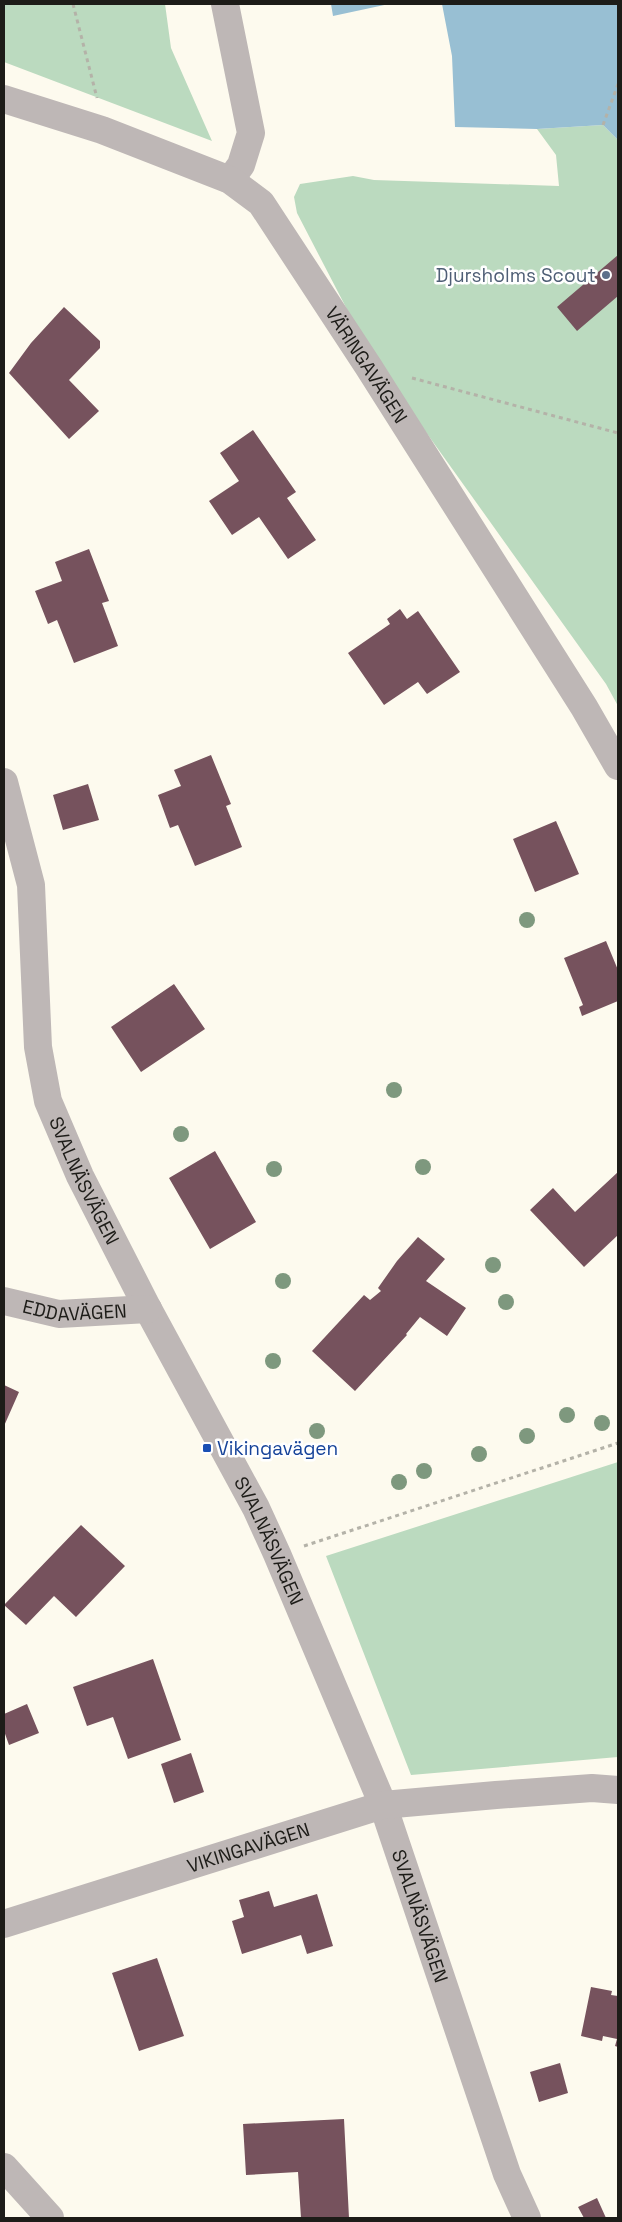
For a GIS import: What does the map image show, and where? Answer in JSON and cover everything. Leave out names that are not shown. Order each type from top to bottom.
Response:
[{"type":"street","points":[[225,4],[251,133],[241,165],[230,180]]},
{"type":"street","name":"VÄRINGAVÄGEN","points":[[4,99],[102,130],[230,180],[261,203],[368,366],[584,707],[618,766]]},
{"type":"street","name":"SVALNÄSVÄGEN","points":[[4,782],[31,885],[38,1047],[48,1101],[80,1176],[148,1310],[256,1508],[277,1554],[383,1805],[507,2174],[527,2218]]},
{"type":"street","name":"EDDAVÄGEN","points":[[4,1301],[59,1314],[148,1310]]},
{"type":"street","name":"VIKINGAVÄGEN","points":[[4,1924],[383,1805],[573,1790],[618,1790]]},
{"type":"street","points":[[4,2167],[50,2218]]},
{"type":"path","points":[[73,4],[97,98],[102,130]]},
{"type":"path","points":[[603,126],[618,84]]},
{"type":"path","points":[[368,366],[618,433]]},
{"type":"path","points":[[277,1554],[618,1443]]},
{"type":"green space","points":[[4,4],[165,4],[171,48],[212,141],[4,62]]},
{"type":"green space","points":[[603,125],[618,140],[618,706],[606,684],[418,421],[351,317],[297,213],[294,197],[300,184],[353,176],[374,180],[559,186],[556,155],[537,129]]},
{"type":"green space","points":[[618,1462],[618,1757],[411,1775],[326,1556]]},
{"type":"water","points":[[331,4],[389,4],[333,16]]},
{"type":"water","points":[[442,4],[618,4],[618,140],[603,125],[537,129],[455,127],[452,56]]},
{"type":"building","name":"Djursholms Scout","points":[[618,255],[618,296],[577,331],[557,307]]},
{"type":"building","points":[[64,307],[100,341],[100,348],[69,380],[99,411],[69,439],[9,373],[31,343]]},
{"type":"building","points":[[253,430],[296,492],[287,498],[316,540],[288,559],[259,517],[232,535],[209,501],[239,481],[220,453]]},
{"type":"building","points":[[89,549],[109,601],[102,603],[118,646],[74,663],[57,620],[48,624],[35,591],[62,581],[55,562]]},
{"type":"building","points":[[400,609],[407,619],[418,611],[460,672],[427,694],[418,682],[384,705],[348,653],[390,624],[387,619]]},
{"type":"building","points":[[211,755],[231,804],[226,806],[242,847],[195,866],[178,825],[170,828],[158,795],[181,786],[174,770]]},
{"type":"building","points":[[88,784],[99,820],[63,830],[53,795]]},
{"type":"building","points":[[556,821],[579,874],[535,892],[513,839]]},
{"type":"building","points":[[606,941],[618,970],[618,1001],[582,1016],[579,1007],[583,1005],[564,958]]},
{"type":"building","points":[[174,984],[205,1029],[141,1072],[111,1027]]},
{"type":"building","points":[[215,1151],[256,1222],[210,1249],[169,1178]]},
{"type":"building","points":[[618,1172],[618,1235],[584,1267],[530,1210],[553,1188],[575,1212]]},
{"type":"building","points":[[418,1237],[445,1259],[426,1281],[466,1308],[447,1336],[420,1317],[407,1335],[355,1391],[312,1351],[364,1295],[370,1300],[381,1291],[378,1288],[397,1261]]},
{"type":"building","points":[[4,1385],[19,1392],[4,1426]]},
{"type":"building","points":[[81,1525],[125,1566],[76,1617],[54,1596],[26,1625],[4,1605]]},
{"type":"building","points":[[153,1659],[181,1740],[128,1759],[113,1717],[87,1726],[73,1687]]},
{"type":"building","points":[[27,1704],[39,1733],[9,1745],[4,1731],[4,1714]]},
{"type":"building","points":[[191,1753],[204,1792],[174,1803],[161,1764]]},
{"type":"building","points":[[269,1891],[274,1907],[317,1894],[333,1946],[307,1954],[301,1935],[242,1954],[232,1921],[244,1917],[239,1900]]},
{"type":"building","points":[[157,1958],[184,2036],[139,2051],[112,1973]]},
{"type":"building","points":[[591,1987],[612,1991],[611,1995],[618,1996],[618,2047],[615,2046],[617,2039],[603,2036],[602,2041],[581,2036]]},
{"type":"building","points":[[560,2063],[568,2093],[539,2102],[530,2072]]},
{"type":"building","points":[[344,2119],[349,2218],[301,2218],[298,2172],[246,2175],[243,2124]]},
{"type":"building","points":[[597,2198],[606,2218],[584,2218],[578,2207]]},
{"type":"place","name":"Djursholms Scout","points":[[606,275]]},
{"type":"place","name":"Vikingavägen","points":[[207,1448]]}]
